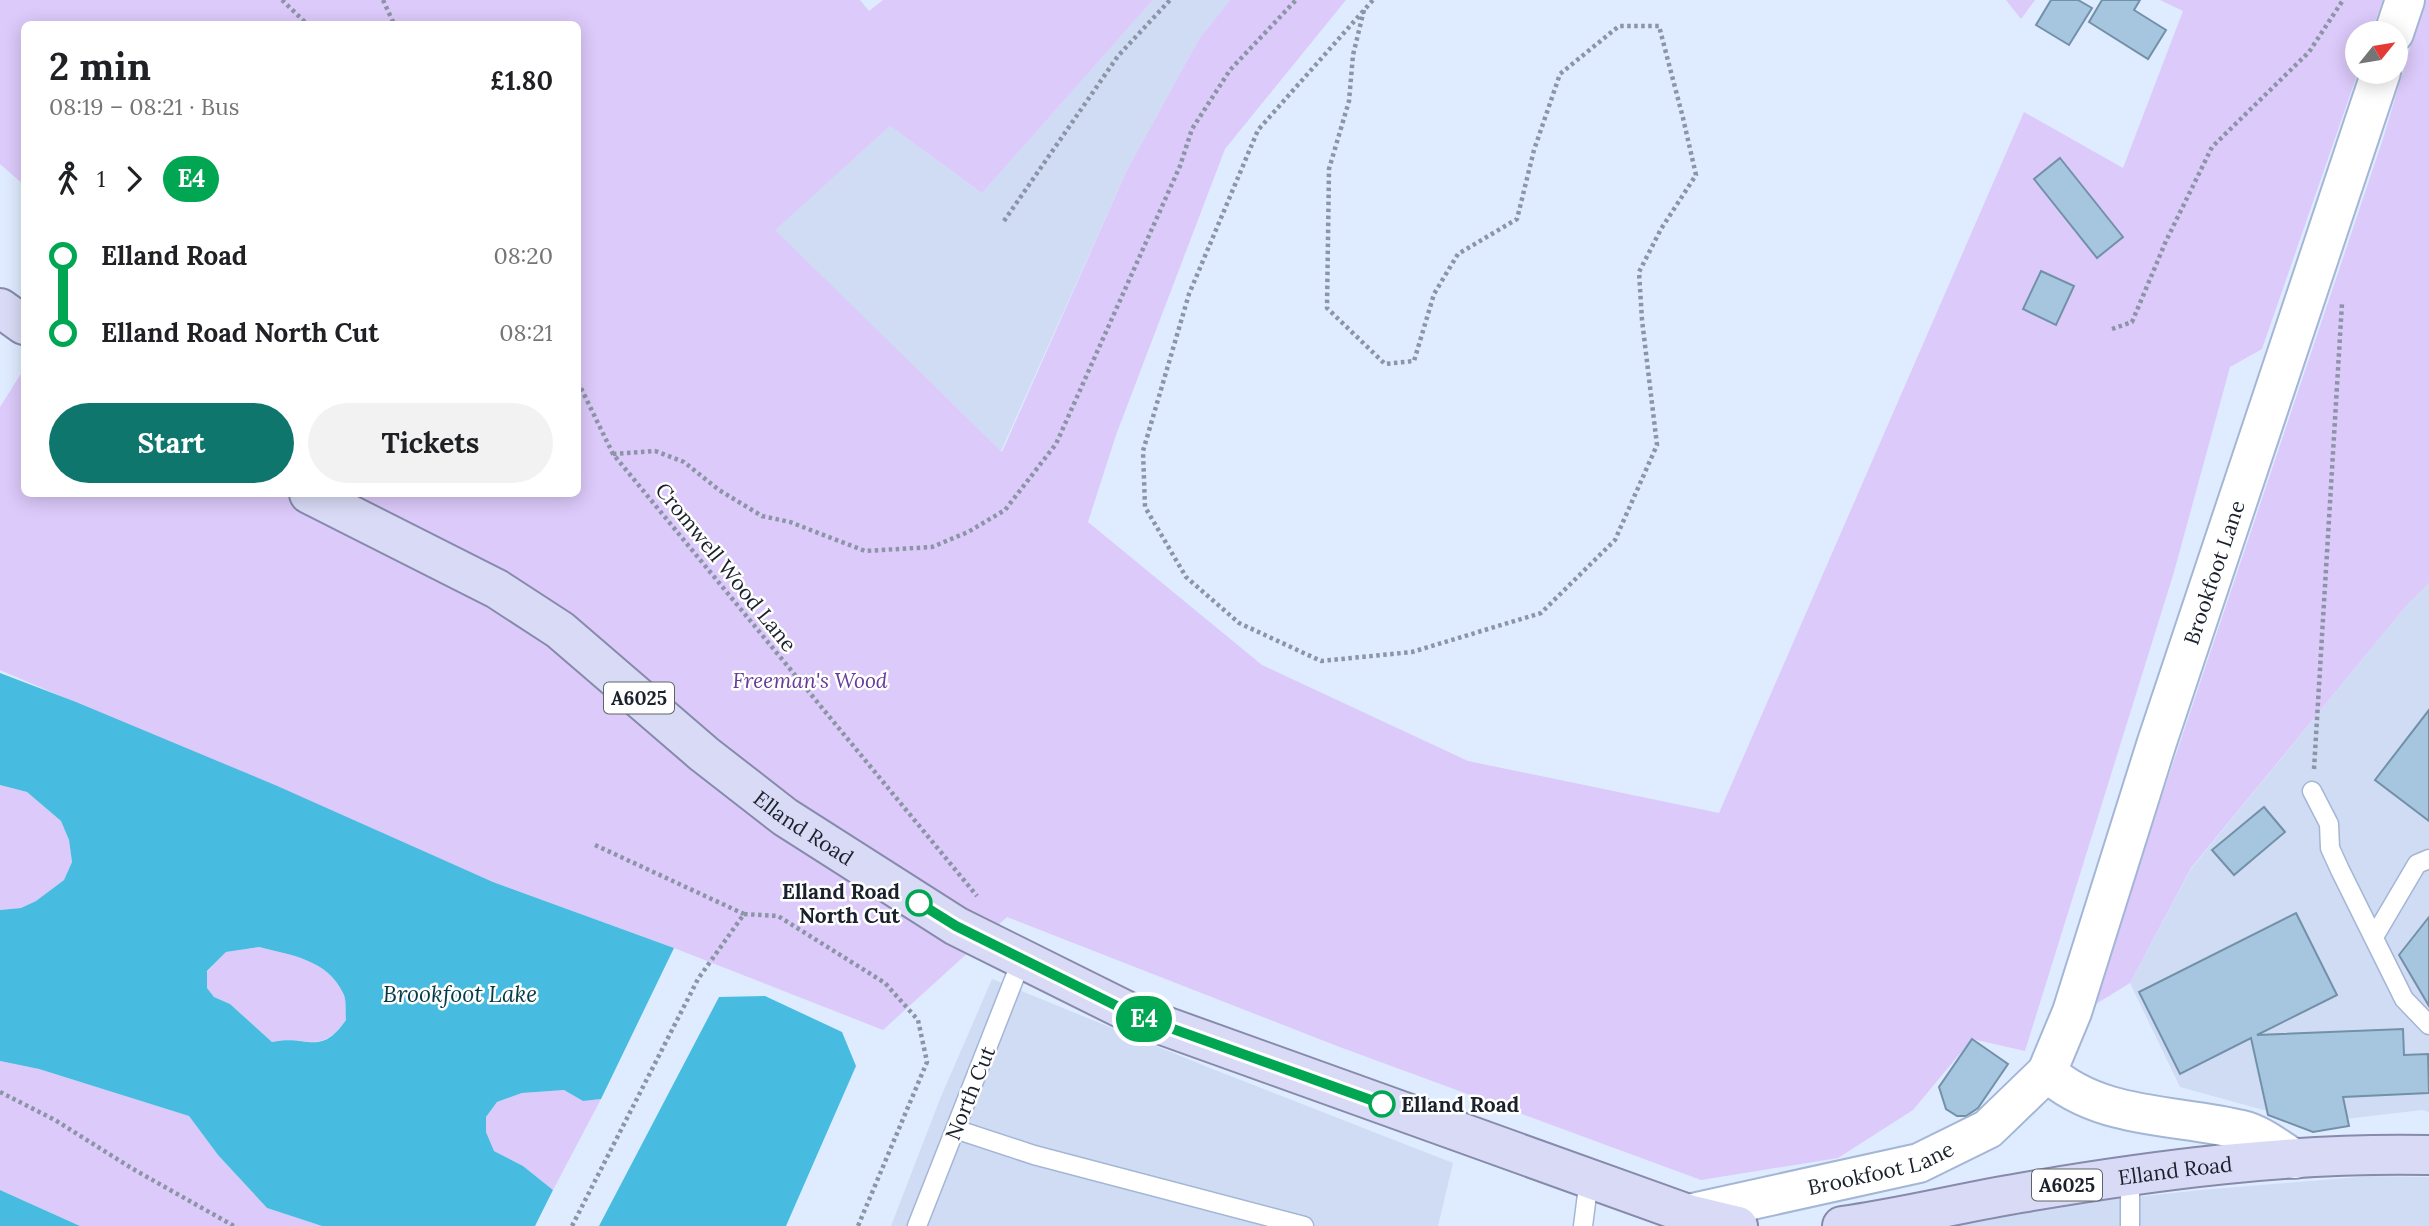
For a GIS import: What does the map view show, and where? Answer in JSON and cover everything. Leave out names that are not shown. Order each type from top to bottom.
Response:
[{"type":"main road","points":[[0,308],[21,323]]},
{"type":"main road","name":"Elland Road","points":[[315,497],[497,589],[560,630],[704,754],[785,817],[956,926],[1137,1016],[1688,1214],[1738,1226]]},
{"type":"main road","name":"Elland Road","points":[[1842,1226],[2130,1174],[2295,1159],[2429,1155]]},
{"type":"street","points":[[2398,21],[2405,0]]},
{"type":"street","name":"Brookfoot Lane","points":[[1688,1214],[1919,1163],[1988,1129],[2047,1072],[2072,1012],[2157,742],[2377,84]]},
{"type":"street","points":[[2047,1072],[2062,1086],[2115,1108],[2245,1130],[2295,1159]]},
{"type":"lane","points":[[2312,791],[2329,824],[2330,848],[2404,999],[2429,1025]]},
{"type":"lane","points":[[2374,937],[2417,864],[2429,859]]},
{"type":"lane","name":"North Cut","points":[[917,1226],[1022,959]]},
{"type":"lane","points":[[956,1129],[1034,1155],[1304,1226]]},
{"type":"lane","points":[[2130,1174],[2130,1226]]},
{"type":"lane","points":[[1583,1226],[1590,1179]]},
{"type":"path","points":[[282,0],[304,21]]},
{"type":"path","points":[[383,0],[393,21]]},
{"type":"path","points":[[1004,221],[1118,57],[1170,0]]},
{"type":"path","points":[[613,454],[655,451],[684,462],[719,490],[762,516],[790,522],[865,551],[932,547],[968,532],[1005,510],[1056,444],[1180,166],[1192,129],[1230,70],[1296,0]]},
{"type":"path","points":[[1364,10],[1353,55],[1349,101],[1329,169],[1327,308],[1385,364],[1414,361],[1434,294],[1458,254],[1517,219],[1534,150],[1560,74],[1619,26],[1659,26],[1696,175],[1661,229],[1639,272],[1657,445],[1615,540],[1541,613],[1412,652],[1321,660],[1239,623],[1186,578],[1145,506],[1143,451],[1189,294],[1258,130],[1364,10],[1373,0]]},
{"type":"path","points":[[2112,329],[2132,322],[2165,241],[2212,146],[2309,52],[2343,0]]},
{"type":"path","points":[[2312,791],[2342,303]]},
{"type":"path","name":"Cromwell Wood Lane","points":[[581,388],[613,454],[978,897]]},
{"type":"path","points":[[595,845],[744,914],[778,916],[885,983],[918,1020],[927,1062],[858,1226]]},
{"type":"path","points":[[572,1226],[698,979],[744,914]]},
{"type":"path","points":[[0,1093],[55,1120],[133,1169],[234,1226]]},
{"type":"shaded area","points":[[1153,0],[1230,0],[1199,39],[1127,170],[1001,451],[774,230],[890,126],[982,193]]},
{"type":"shaded area","points":[[2429,583],[2429,1112],[2422,1110],[2311,1123],[2180,1087],[2130,983],[2191,869],[2406,606]]},
{"type":"shaded area","points":[[992,979],[1453,1163],[1438,1226],[891,1226],[940,1099]]},
{"type":"shaded area","points":[[2370,1176],[2429,1177],[2429,1226],[1948,1226],[2062,1205]]},
{"type":"green space","name":"Freeman's Wood","points":[[0,0],[860,0],[869,11],[883,0],[1153,0],[982,193],[890,126],[775,230],[1002,452],[1127,170],[1199,39],[1230,0],[1346,0],[1225,149],[1116,435],[1088,522],[1262,665],[1468,761],[1719,813],[2024,112],[2123,168],[2183,11],[2160,0],[2383,0],[2375,21],[2345,21],[2345,84],[2354,84],[2262,349],[2230,367],[2174,572],[2025,1051],[1972,1039],[1913,1110],[1838,1158],[1701,1180],[1337,1046],[1007,917],[883,1030],[674,948],[493,882],[0,670],[0,407],[21,374],[21,497],[581,497],[581,21],[21,21],[21,182],[0,164]]},
{"type":"green space","points":[[2006,0],[2035,0],[2021,19]]},
{"type":"green space","points":[[2424,0],[2429,0],[2429,583],[2406,606],[2191,868],[2130,983],[2091,1007],[2399,84],[2408,84],[2408,54]]},
{"type":"green space","points":[[0,785],[27,792],[61,821],[69,840],[72,862],[64,880],[36,901],[21,908],[0,910]]},
{"type":"green space","points":[[259,947],[318,966],[336,982],[344,996],[346,1020],[328,1038],[312,1042],[272,1042],[230,1004],[214,997],[207,988],[207,972],[226,952]]},
{"type":"green space","points":[[0,1061],[39,1069],[189,1116],[218,1155],[267,1208],[322,1226],[80,1226],[0,1190]]},
{"type":"green space","points":[[564,1090],[583,1101],[601,1099],[553,1190],[523,1166],[494,1151],[486,1132],[486,1117],[497,1102],[522,1093]]},
{"type":"water","name":"Brookfoot Lake","points":[[0,673],[275,785],[493,882],[674,948],[601,1099],[583,1101],[564,1090],[522,1093],[497,1102],[486,1117],[486,1132],[494,1151],[523,1166],[553,1190],[535,1226],[322,1226],[267,1208],[218,1155],[189,1116],[39,1069],[0,1061],[0,910],[21,908],[36,901],[64,880],[72,862],[69,840],[61,821],[27,792],[0,785]],"holes":[[[259,947],[296,956],[328,973],[344,996],[346,1020],[337,1032],[320,1042],[272,1042],[230,1004],[214,997],[207,988],[207,971],[226,952]]]},
{"type":"water","points":[[765,996],[842,1032],[856,1066],[786,1226],[599,1226],[719,997]]},
{"type":"water","points":[[0,1190],[80,1226],[0,1226]]},
{"type":"building","points":[[2051,0],[2078,0],[2092,8],[2069,45],[2036,25]]},
{"type":"building","points":[[2102,0],[2140,0],[2134,10],[2166,30],[2148,59],[2089,22]]},
{"type":"building","points":[[2060,158],[2123,237],[2097,258],[2034,179]]},
{"type":"building","points":[[2041,271],[2074,286],[2056,325],[2023,309]]},
{"type":"building","points":[[2429,710],[2429,821],[2375,780]]},
{"type":"building","points":[[2264,807],[2285,832],[2234,875],[2212,850]]},
{"type":"building","points":[[2296,913],[2337,995],[2257,1035],[2403,1029],[2404,1055],[2428,1054],[2429,1093],[2343,1097],[2349,1126],[2313,1132],[2268,1115],[2251,1038],[2180,1074],[2139,992]]},
{"type":"building","points":[[2429,917],[2429,1006],[2399,955]]},
{"type":"building","points":[[1972,1039],[2008,1064],[1978,1108],[1966,1116],[1957,1116],[1946,1109],[1939,1087]]},
{"type":"bus line","name":"E4","points":[[919,903],[956,926],[1137,1016],[1382,1104]]},
{"type":"place","name":"Elland Road North Cut","points":[[919,903]]},
{"type":"place","name":"Elland Road","points":[[1382,1104]]}]
